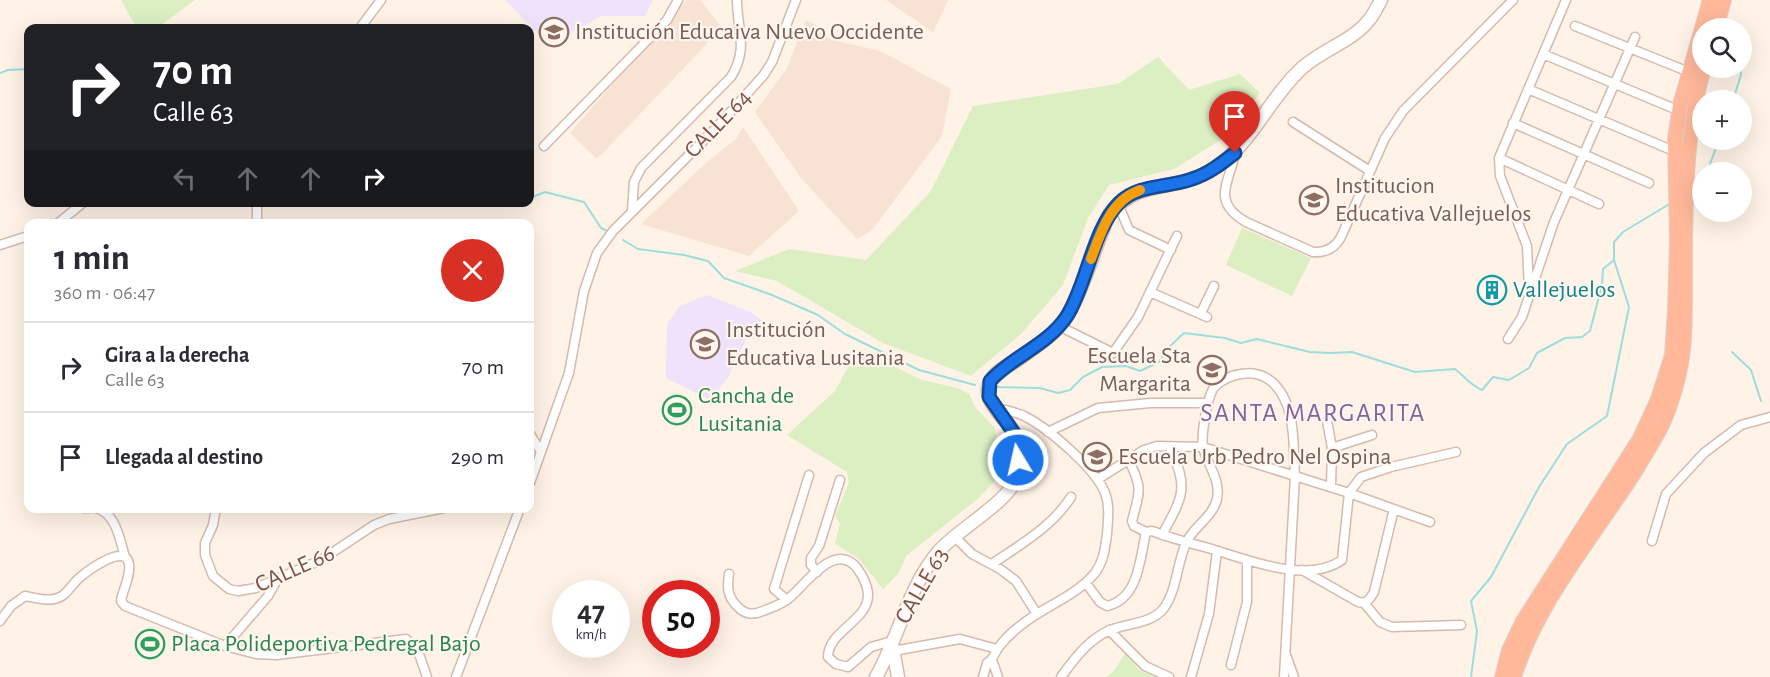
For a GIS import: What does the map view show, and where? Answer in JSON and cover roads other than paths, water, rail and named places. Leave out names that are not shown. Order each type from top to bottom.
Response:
[{"type":"highway","points":[[1514,677],[1521,654],[1540,615],[1637,468],[1669,409],[1682,368],[1685,348],[1675,146],[1683,92],[1710,0]]},
{"type":"highway","points":[[1719,18],[1724,0]]},
{"type":"highway","points":[[1502,677],[1509,650],[1523,621],[1639,440],[1658,399],[1672,355],[1676,310],[1675,262],[1681,243],[1690,136],[1702,78]]},
{"type":"main road","points":[[1118,204],[1136,192],[1179,183],[1205,174],[1235,153],[1301,69],[1319,54],[1356,32],[1368,22],[1381,0]]},
{"type":"main road","name":"CALLE 63","points":[[876,677],[928,565],[954,536],[1005,496],[1016,480],[1018,465],[1014,433],[989,397],[990,381],[1059,326],[1074,300],[1109,215],[1118,204]]},
{"type":"main road","points":[[892,646],[898,677]]},
{"type":"street","points":[[363,24],[379,2],[390,0]]},
{"type":"street","points":[[544,146],[667,20],[678,0]]},
{"type":"street","points":[[632,211],[634,182],[641,168],[730,77],[736,68],[742,45],[737,0]]},
{"type":"street","name":"CALLE 64","points":[[534,472],[569,373],[585,291],[597,253],[613,231],[715,129],[763,76],[772,62],[796,0]]},
{"type":"street","points":[[1235,153],[1224,190],[1232,210],[1246,222],[1313,252],[1328,251],[1338,242],[1385,138],[1403,111],[1512,0]]},
{"type":"street","points":[[1529,294],[1527,246],[1500,176],[1499,158],[1566,0]]},
{"type":"street","points":[[1575,26],[1684,70]]},
{"type":"street","points":[[1508,339],[1521,317],[1554,222],[1635,37]]},
{"type":"street","points":[[1543,54],[1675,109]]},
{"type":"street","points":[[1528,89],[1669,149]]},
{"type":"street","points":[[1293,122],[1371,171]]},
{"type":"street","points":[[1513,123],[1649,183]]},
{"type":"street","points":[[1499,158],[1599,204]]},
{"type":"street","points":[[1118,204],[1129,230],[1171,250]]},
{"type":"street","points":[[63,219],[78,207]]},
{"type":"street","points":[[1059,326],[1113,353],[1138,317],[1177,236]]},
{"type":"street","points":[[0,245],[24,237]]},
{"type":"street","points":[[1150,292],[1204,315],[1214,286]]},
{"type":"street","points":[[1061,677],[1084,649],[1109,630],[1156,616],[1163,609],[1168,600],[1186,542],[1210,512],[1218,496],[1216,477],[1203,447],[1208,403],[1213,389],[1234,375],[1258,374],[1271,382],[1287,405],[1294,444],[1295,476],[1284,677]]},
{"type":"street","points":[[1048,432],[1098,408],[1150,403],[1208,403]]},
{"type":"street","points":[[982,677],[987,663],[992,660],[997,649],[1011,633],[1037,614],[1067,597],[1086,583],[1097,571],[1104,556],[1109,509],[1105,493],[1090,469],[1048,432],[1020,414],[995,408]]},
{"type":"street","points":[[1652,541],[1666,494],[1704,453],[1741,425],[1770,417]]},
{"type":"street","points":[[1327,421],[1334,465],[1331,487]]},
{"type":"street","points":[[1332,448],[1372,435]]},
{"type":"street","points":[[534,441],[541,452]]},
{"type":"street","points":[[1098,479],[1144,450],[1157,446],[1203,447],[1331,487],[1430,522]]},
{"type":"street","points":[[1162,535],[1182,496],[1183,481],[1170,447]]},
{"type":"street","points":[[1128,459],[1136,474],[1140,491],[1132,521],[1134,526],[1146,532],[1152,531],[1247,561],[1290,570],[1302,570],[1321,569],[1333,566],[1342,560],[1348,493],[1361,477],[1391,467],[1456,452]]},
{"type":"street","points":[[787,600],[774,590],[809,475]]},
{"type":"street","points":[[817,572],[811,565],[811,558],[819,546],[840,480]]},
{"type":"street","points":[[992,564],[1050,524],[1062,512],[1071,497]]},
{"type":"street","points":[[1364,603],[1374,592],[1394,508]]},
{"type":"street","points":[[107,513],[112,519],[125,557],[129,561],[129,572],[121,601],[125,606],[225,646],[256,654],[277,655],[406,639],[418,651],[427,677]]},
{"type":"street","name":"CALLE 66","points":[[215,513],[204,549],[208,566],[213,576],[229,589],[238,591],[256,588],[277,580],[331,555],[374,525],[389,519],[419,513]]},
{"type":"street","points":[[457,673],[518,513]]},
{"type":"street","points":[[1086,583],[1100,602],[1107,606],[1124,597],[1135,582],[1146,532]]},
{"type":"street","points":[[954,536],[972,554],[992,564],[1020,585],[1037,614]]},
{"type":"street","points":[[1191,677],[1209,614],[1217,551]]},
{"type":"street","points":[[0,621],[11,606],[25,596],[38,600],[63,596],[98,564],[114,556],[125,557]]},
{"type":"street","points":[[729,574],[727,586],[729,597],[744,612],[755,614],[787,600],[831,561],[844,559],[856,567],[866,584],[867,604],[828,650],[828,657],[832,661],[848,667],[871,647],[960,639],[997,649]]},
{"type":"street","points":[[1231,665],[1247,602],[1247,561]]},
{"type":"street","points":[[1302,570],[1358,602],[1364,603],[1380,622],[1392,627],[1461,625]]},
{"type":"street","points":[[225,646],[268,596],[277,580]]},
{"type":"street","points":[[1109,630],[1145,666],[1168,677]]},
{"type":"street","points":[[1285,653],[1294,677]]},
{"type":"street","points":[[992,660],[998,677]]},
{"type":"waterway","points":[[0,73],[24,69]]},
{"type":"waterway","points":[[1736,90],[1740,78]]},
{"type":"waterway","points":[[1711,162],[1715,150]]},
{"type":"waterway","points":[[534,196],[545,192],[584,202],[601,228],[609,232]]},
{"type":"waterway","points":[[1471,677],[1477,631],[1471,601],[1491,577],[1539,487],[1567,444],[1607,416],[1629,307],[1614,260],[1614,242],[1623,232],[1671,203]]},
{"type":"waterway","points":[[623,240],[638,249],[684,255],[708,261],[724,278],[818,315],[845,334],[919,370],[975,385]]},
{"type":"waterway","points":[[992,387],[1040,388],[1058,393],[1070,390],[1083,377],[1102,367],[1126,366],[1140,371],[1159,362],[1168,348],[1184,333],[1225,338],[1241,343],[1257,339],[1310,352],[1352,352],[1415,372],[1455,369],[1482,390],[1493,377],[1509,380],[1529,368],[1537,353],[1565,338],[1582,337],[1590,331],[1602,285],[1603,269],[1614,260]]},
{"type":"waterway","points":[[1732,352],[1751,370],[1761,401]]},
{"type":"place","name":"Institución Educaiva Nuevo Occidente","points":[[554,32]]},
{"type":"place","name":"Institucion Educativa Vallejuelos","points":[[1314,200]]},
{"type":"place","name":"Vallejuelos","points":[[1492,290]]},
{"type":"place","name":"Institución Educativa Lusitania","points":[[705,344]]},
{"type":"place","name":"Escuela Sta Margarita","points":[[1212,370]]},
{"type":"place","name":"Cancha de Lusitania","points":[[677,410]]},
{"type":"place","name":"Escuela Urb Pedro Nel Ospina","points":[[1097,457]]},
{"type":"place","name":"Placa Polideportiva Pedregal Bajo","points":[[150,644]]},
{"type":"district","name":"SANTA MARGARITA","points":[[1313,413]]}]
